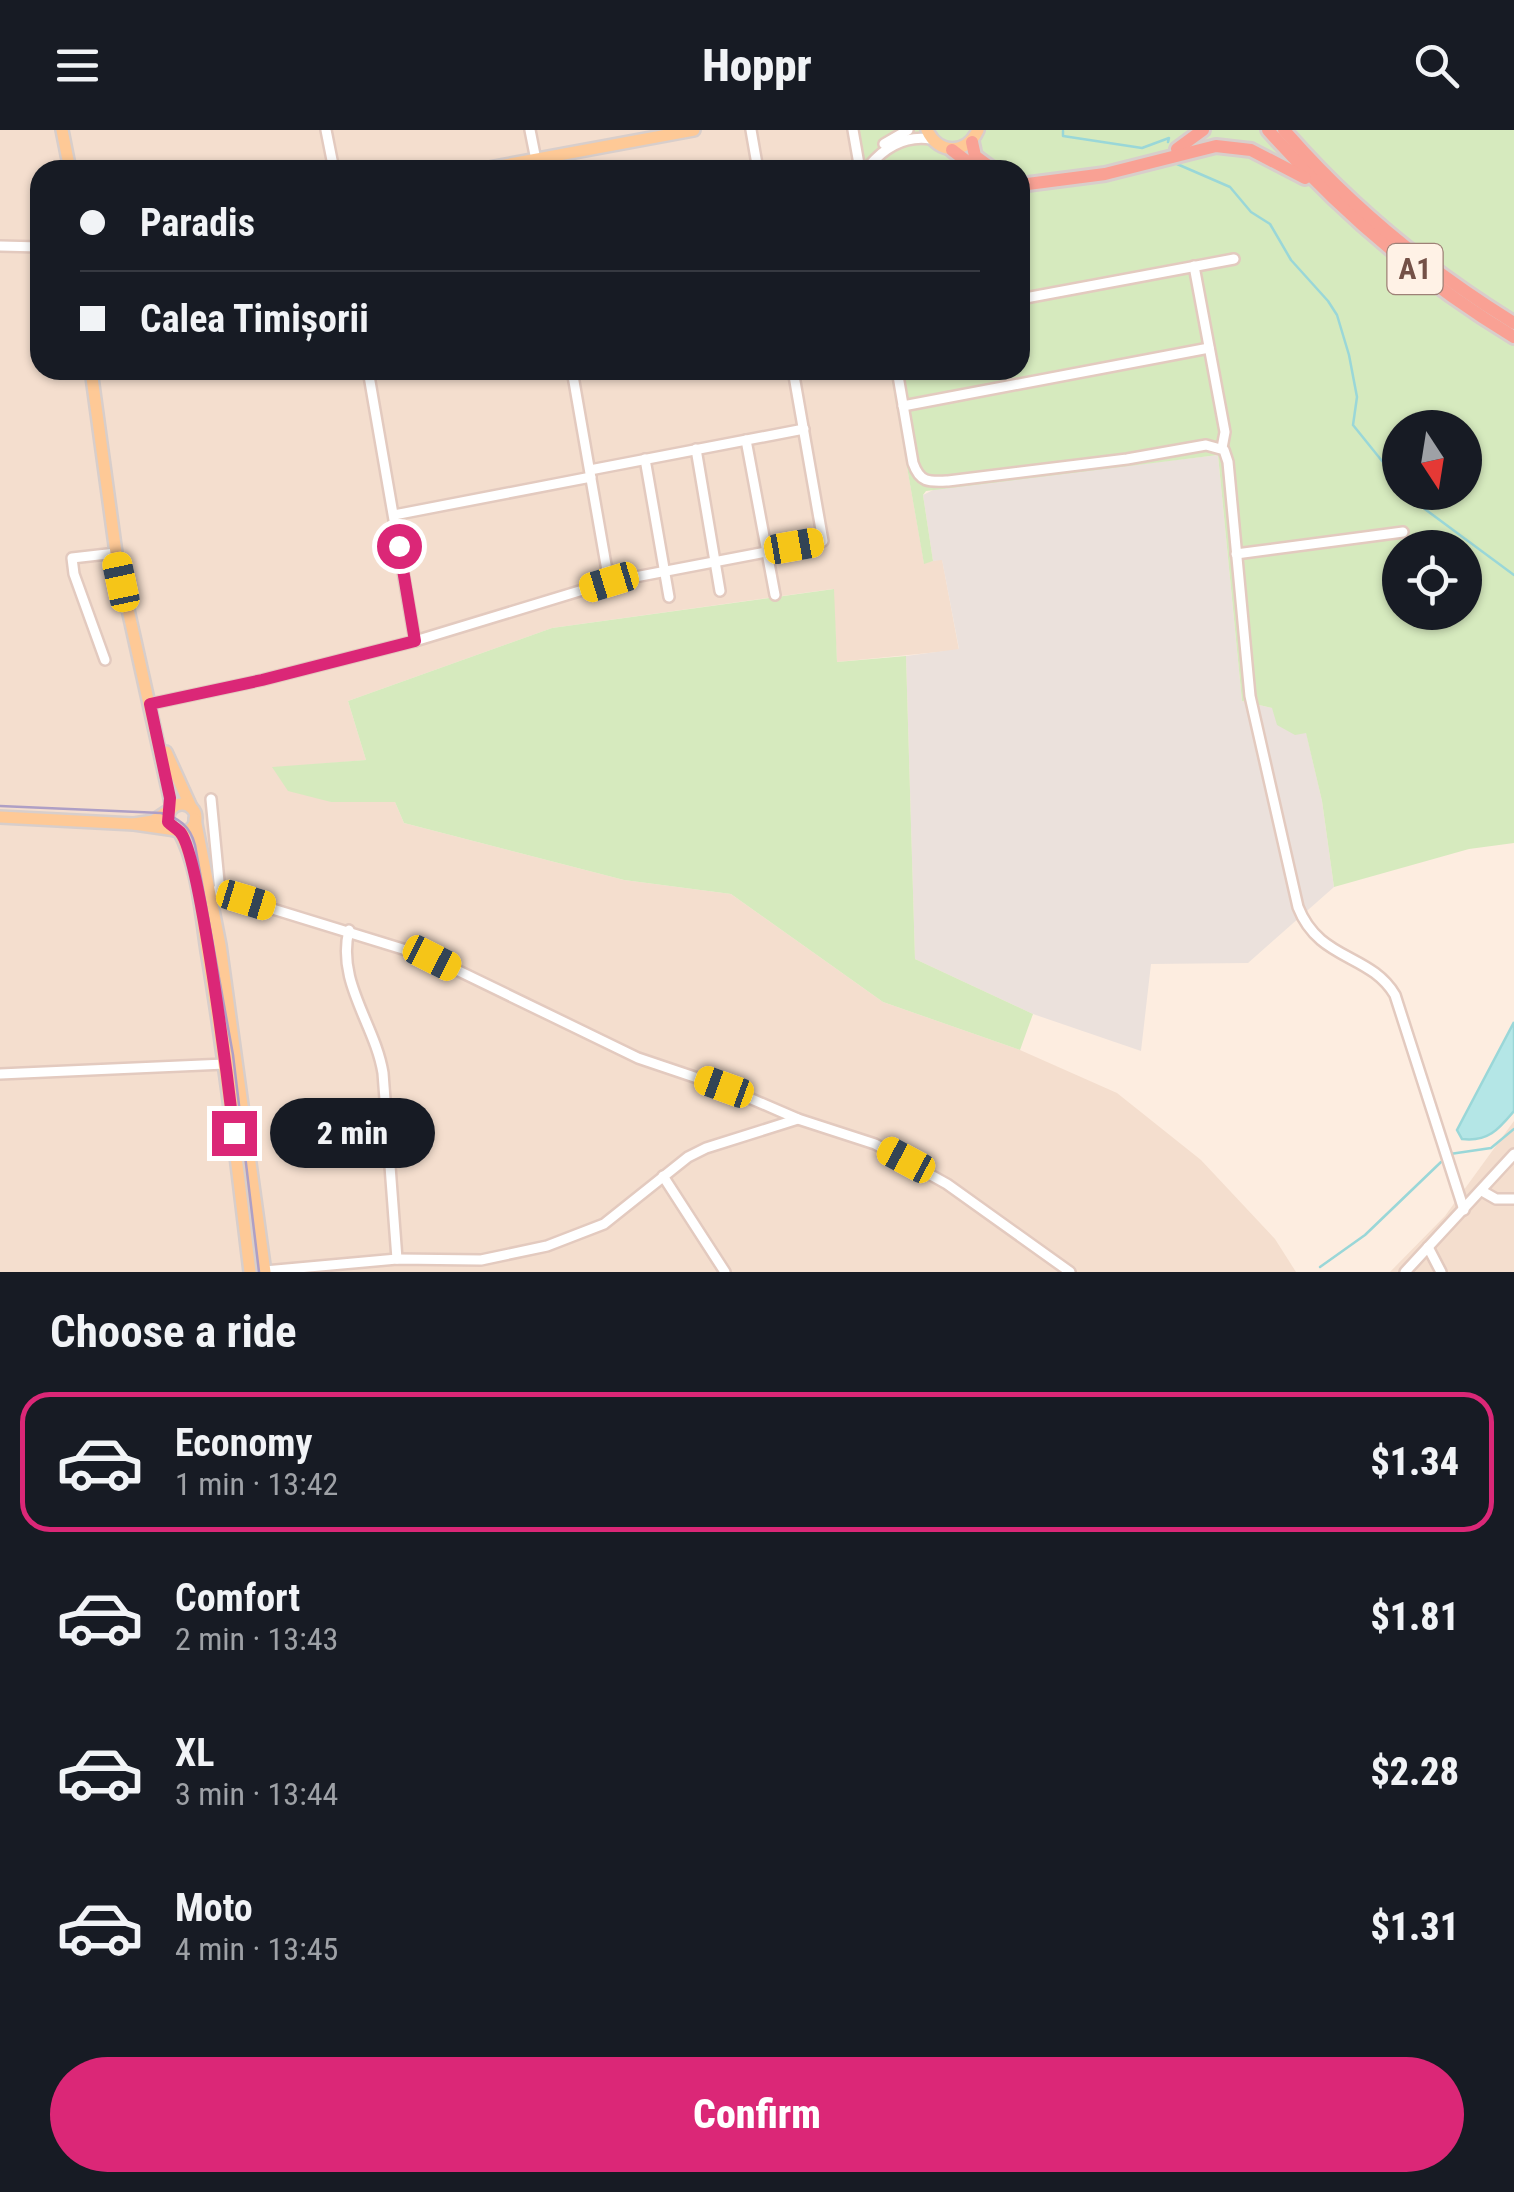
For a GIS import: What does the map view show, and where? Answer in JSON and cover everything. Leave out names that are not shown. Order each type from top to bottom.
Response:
[{"type":"highway","points":[[1148,162],[1177,149],[1203,130]]},
{"type":"highway","name":"A1","points":[[1268,130],[1325,190],[1400,257],[1514,337]]},
{"type":"highway","name":"A1","points":[[1284,130],[1388,232],[1514,323]]},
{"type":"highway","points":[[975,136],[975,156],[980,160]]},
{"type":"highway","points":[[1030,181],[1080,177],[1198,148],[1232,146],[1267,156],[1325,190]]},
{"type":"highway","points":[[952,150],[965,160]]},
{"type":"main road","points":[[62,130],[67,160]]},
{"type":"main road","points":[[555,160],[694,130]]},
{"type":"main road","points":[[929,134],[938,146],[952,150],[975,136]]},
{"type":"main road","points":[[92,380],[116,552],[159,740],[170,809],[168,822],[178,831],[197,892],[226,1064],[250,1272]]},
{"type":"main road","points":[[159,740],[193,813],[216,891],[265,1272]]},
{"type":"main road","points":[[134,824],[153,820],[180,804],[193,813]]},
{"type":"main road","points":[[0,817],[134,824],[178,831],[192,828],[193,813]]},
{"type":"street","points":[[326,130],[332,160]]},
{"type":"street","points":[[530,130],[535,160]]},
{"type":"street","points":[[752,130],[756,160]]},
{"type":"street","points":[[853,130],[862,160]]},
{"type":"street","points":[[871,160],[880,146],[908,130]]},
{"type":"street","points":[[875,160],[894,144],[929,134]]},
{"type":"street","points":[[0,246],[30,247]]},
{"type":"street","points":[[1030,297],[1234,259]]},
{"type":"street","points":[[1194,266],[1224,432],[1222,448],[1228,462],[1250,696],[1298,907],[1322,942],[1375,972],[1394,995],[1464,1210]]},
{"type":"street","points":[[902,406],[1209,348]]},
{"type":"street","points":[[370,380],[415,641]]},
{"type":"street","points":[[574,380],[609,582]]},
{"type":"street","points":[[150,704],[415,641],[609,582],[823,541],[796,380]]},
{"type":"street","points":[[898,380],[916,472],[930,482],[1127,459],[1206,445],[1222,448]]},
{"type":"street","points":[[394,515],[804,428]]},
{"type":"street","points":[[746,440],[775,596]]},
{"type":"street","points":[[696,450],[720,591]]},
{"type":"street","points":[[645,459],[669,597]]},
{"type":"street","points":[[1236,554],[1382,535]]},
{"type":"street","points":[[106,660],[79,590],[72,558],[116,552]]},
{"type":"street","points":[[211,799],[216,891],[432,958],[638,1058],[798,1119],[858,1137],[961,1193],[1070,1272]]},
{"type":"street","points":[[349,930],[345,959],[383,1073],[396,1259]]},
{"type":"street","points":[[0,1074],[226,1064]]},
{"type":"street","points":[[764,1104],[764,1128]]},
{"type":"street","points":[[265,1272],[396,1259],[481,1260],[547,1246],[604,1224],[663,1176],[706,1148],[798,1119]]},
{"type":"street","points":[[1405,1272],[1514,1154]]},
{"type":"street","points":[[663,1176],[725,1272]]},
{"type":"street","points":[[1482,1190],[1496,1199],[1514,1200]]},
{"type":"street","points":[[1428,1247],[1442,1272]]},
{"type":"shaded area","points":[[0,130],[848,130],[853,160],[30,160],[30,380],[892,380],[924,563],[942,559],[959,650],[837,662],[833,589],[552,628],[348,701],[366,760],[273,768],[331,802],[395,802],[404,823],[624,880],[731,894],[883,1002],[1020,1050],[1117,1093],[1201,1160],[1275,1239],[1296,1272],[0,1272]]},
{"type":"shaded area","points":[[1218,455],[1242,701],[1272,708],[1306,732],[1322,801],[1334,887],[1248,963],[1151,964],[1141,1051],[1033,1014],[915,959],[906,656],[959,649],[942,560],[933,561],[923,495],[937,488]]},
{"type":"shaded area","points":[[1514,1121],[1514,1272],[1390,1272],[1445,1216]]},
{"type":"green space","points":[[848,130],[1514,130],[1514,843],[1469,849],[1334,887],[1322,801],[1306,733],[1295,735],[1277,725],[1272,708],[1242,701],[1218,455],[926,491],[923,495],[933,561],[924,564],[892,380],[1030,380],[1030,160],[853,160]]},
{"type":"green space","points":[[834,589],[837,662],[906,656],[915,959],[1033,1014],[1020,1050],[883,1002],[731,894],[624,880],[404,823],[395,802],[331,802],[288,791],[272,767],[366,760],[348,701],[552,628]]},
{"type":"water","points":[[1514,1022],[1514,1111],[1492,1133],[1479,1139],[1462,1139],[1457,1130]]},
{"type":"waterway","points":[[1063,131],[1063,136],[1142,148],[1169,138],[1168,142]]},
{"type":"waterway","points":[[1177,164],[1230,187],[1251,212],[1270,224],[1291,260],[1328,301],[1337,315],[1349,355],[1357,397],[1353,425],[1382,461]]},
{"type":"waterway","points":[[1426,510],[1514,575]]},
{"type":"waterway","points":[[1450,1154],[1491,1148],[1514,1129]]},
{"type":"waterway","points":[[1320,1267],[1365,1235],[1441,1162]]},
{"type":"tram line","points":[[0,806],[161,813],[178,820],[190,833],[233,1055],[259,1272]]},
{"type":"route","points":[[234,1133],[197,892],[180,831],[168,822],[170,798],[150,704],[415,641],[399,546]]}]
